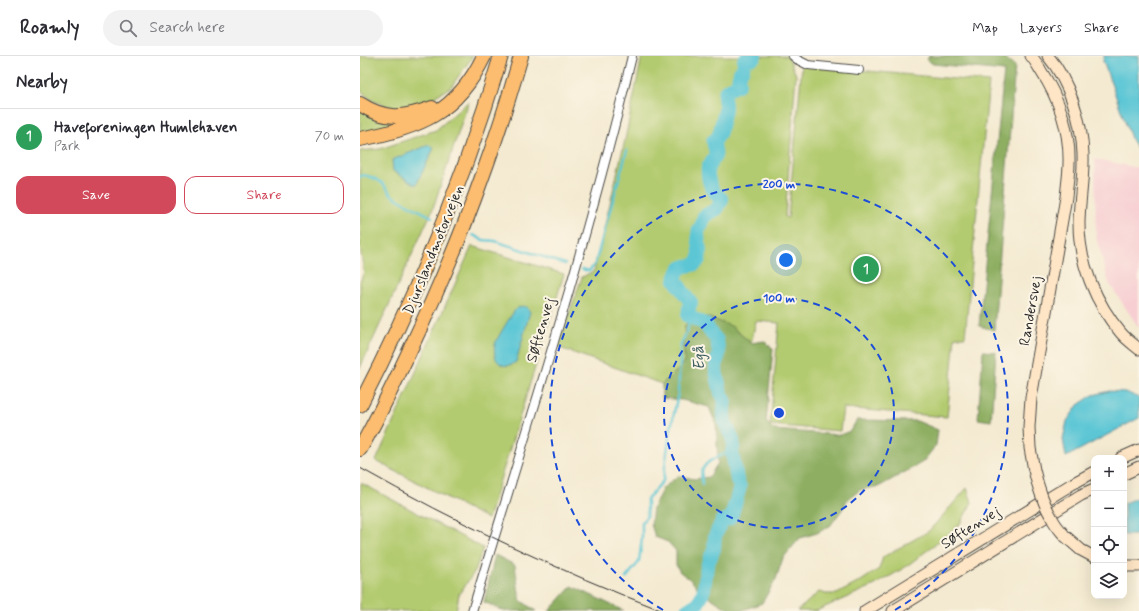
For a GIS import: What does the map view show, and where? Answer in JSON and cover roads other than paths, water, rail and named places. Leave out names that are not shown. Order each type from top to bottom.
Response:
[{"type":"highway","points":[[360,104],[369,110],[386,116],[400,117],[416,114],[436,106],[454,92],[471,73],[481,56]]},
{"type":"highway","points":[[360,139],[388,134],[414,126],[440,112],[460,95],[474,75],[484,56]]},
{"type":"highway","name":"Djurslandmotorvejen","points":[[360,404],[406,311],[436,239],[462,174],[488,100],[500,56]]},
{"type":"highway","name":"Djurslandmotorvejen","points":[[360,449],[418,332],[454,249],[484,173],[506,108],[521,56]]},
{"type":"main road","name":"Randersvej","points":[[1031,56],[1046,78],[1058,102],[1064,120],[1068,143],[1069,163],[1066,197],[1031,398],[1029,427],[1030,448],[1038,487],[1044,504],[1052,519],[1065,536],[1081,550],[1091,555]]},
{"type":"main road","points":[[1048,56],[1054,63],[1068,90],[1078,119],[1083,154],[1079,225],[1081,250],[1089,278],[1102,307],[1122,334],[1139,349]]},
{"type":"main road","points":[[1127,455],[1139,450]]},
{"type":"main road","points":[[1127,473],[1139,467]]},
{"type":"main road","name":"Søftenvej","points":[[865,611],[1091,474]]},
{"type":"main road","name":"Søftenvej","points":[[893,611],[1081,495],[1091,490]]},
{"type":"main road","points":[[1127,566],[1139,566]]},
{"type":"street","name":"Søftenvej","points":[[472,611],[577,263],[619,110],[632,56]]},
{"type":"street","points":[[793,56],[808,65],[858,70]]},
{"type":"water","points":[[1104,56],[1139,56],[1139,148],[1136,147],[1132,141],[1103,61]]},
{"type":"water","points":[[429,145],[434,148],[416,185],[393,171],[392,160]]},
{"type":"water","points":[[522,306],[527,307],[530,312],[516,362],[511,365],[502,365],[496,359],[494,350],[496,342],[514,311]]},
{"type":"water","points":[[1109,391],[1126,392],[1139,398],[1139,418],[1066,457],[1063,439],[1067,421],[1078,405],[1093,395]]},
{"type":"water","points":[[1139,497],[1139,535],[1127,535],[1127,502]]},
{"type":"waterway","name":"Egå","points":[[686,611],[698,603],[701,598],[704,589],[707,566],[714,549],[715,536],[722,521],[729,519],[732,514],[740,487],[737,480],[732,451],[733,440],[724,419],[725,400],[721,393],[716,371],[716,363],[719,354],[717,340],[705,324],[688,316],[691,303],[675,280],[680,269],[697,263],[700,256],[698,233],[704,216],[717,209],[722,200],[713,190],[708,178],[708,167],[715,155],[713,141],[718,136],[725,111],[725,92],[739,84],[738,80],[740,72],[743,69],[744,60],[755,56]]},
{"type":"waterway","points":[[582,269],[589,271],[595,264],[627,150]]},
{"type":"waterway","points":[[360,177],[363,175],[378,180],[393,196],[432,217]]},
{"type":"waterway","points":[[473,235],[483,240],[495,241],[565,264]]},
{"type":"waterway","points":[[626,578],[639,562],[642,522],[647,516],[647,499],[663,481],[669,438],[678,393],[680,347],[688,328],[690,317]]},
{"type":"waterway","points":[[702,484],[702,471],[704,467],[715,458],[732,451]]},
{"type":"tram line","points":[[360,468],[471,527],[547,563],[663,611]]},
{"type":"place","name":"Haveforeningen Humlehaven","points":[[866,269]]}]
